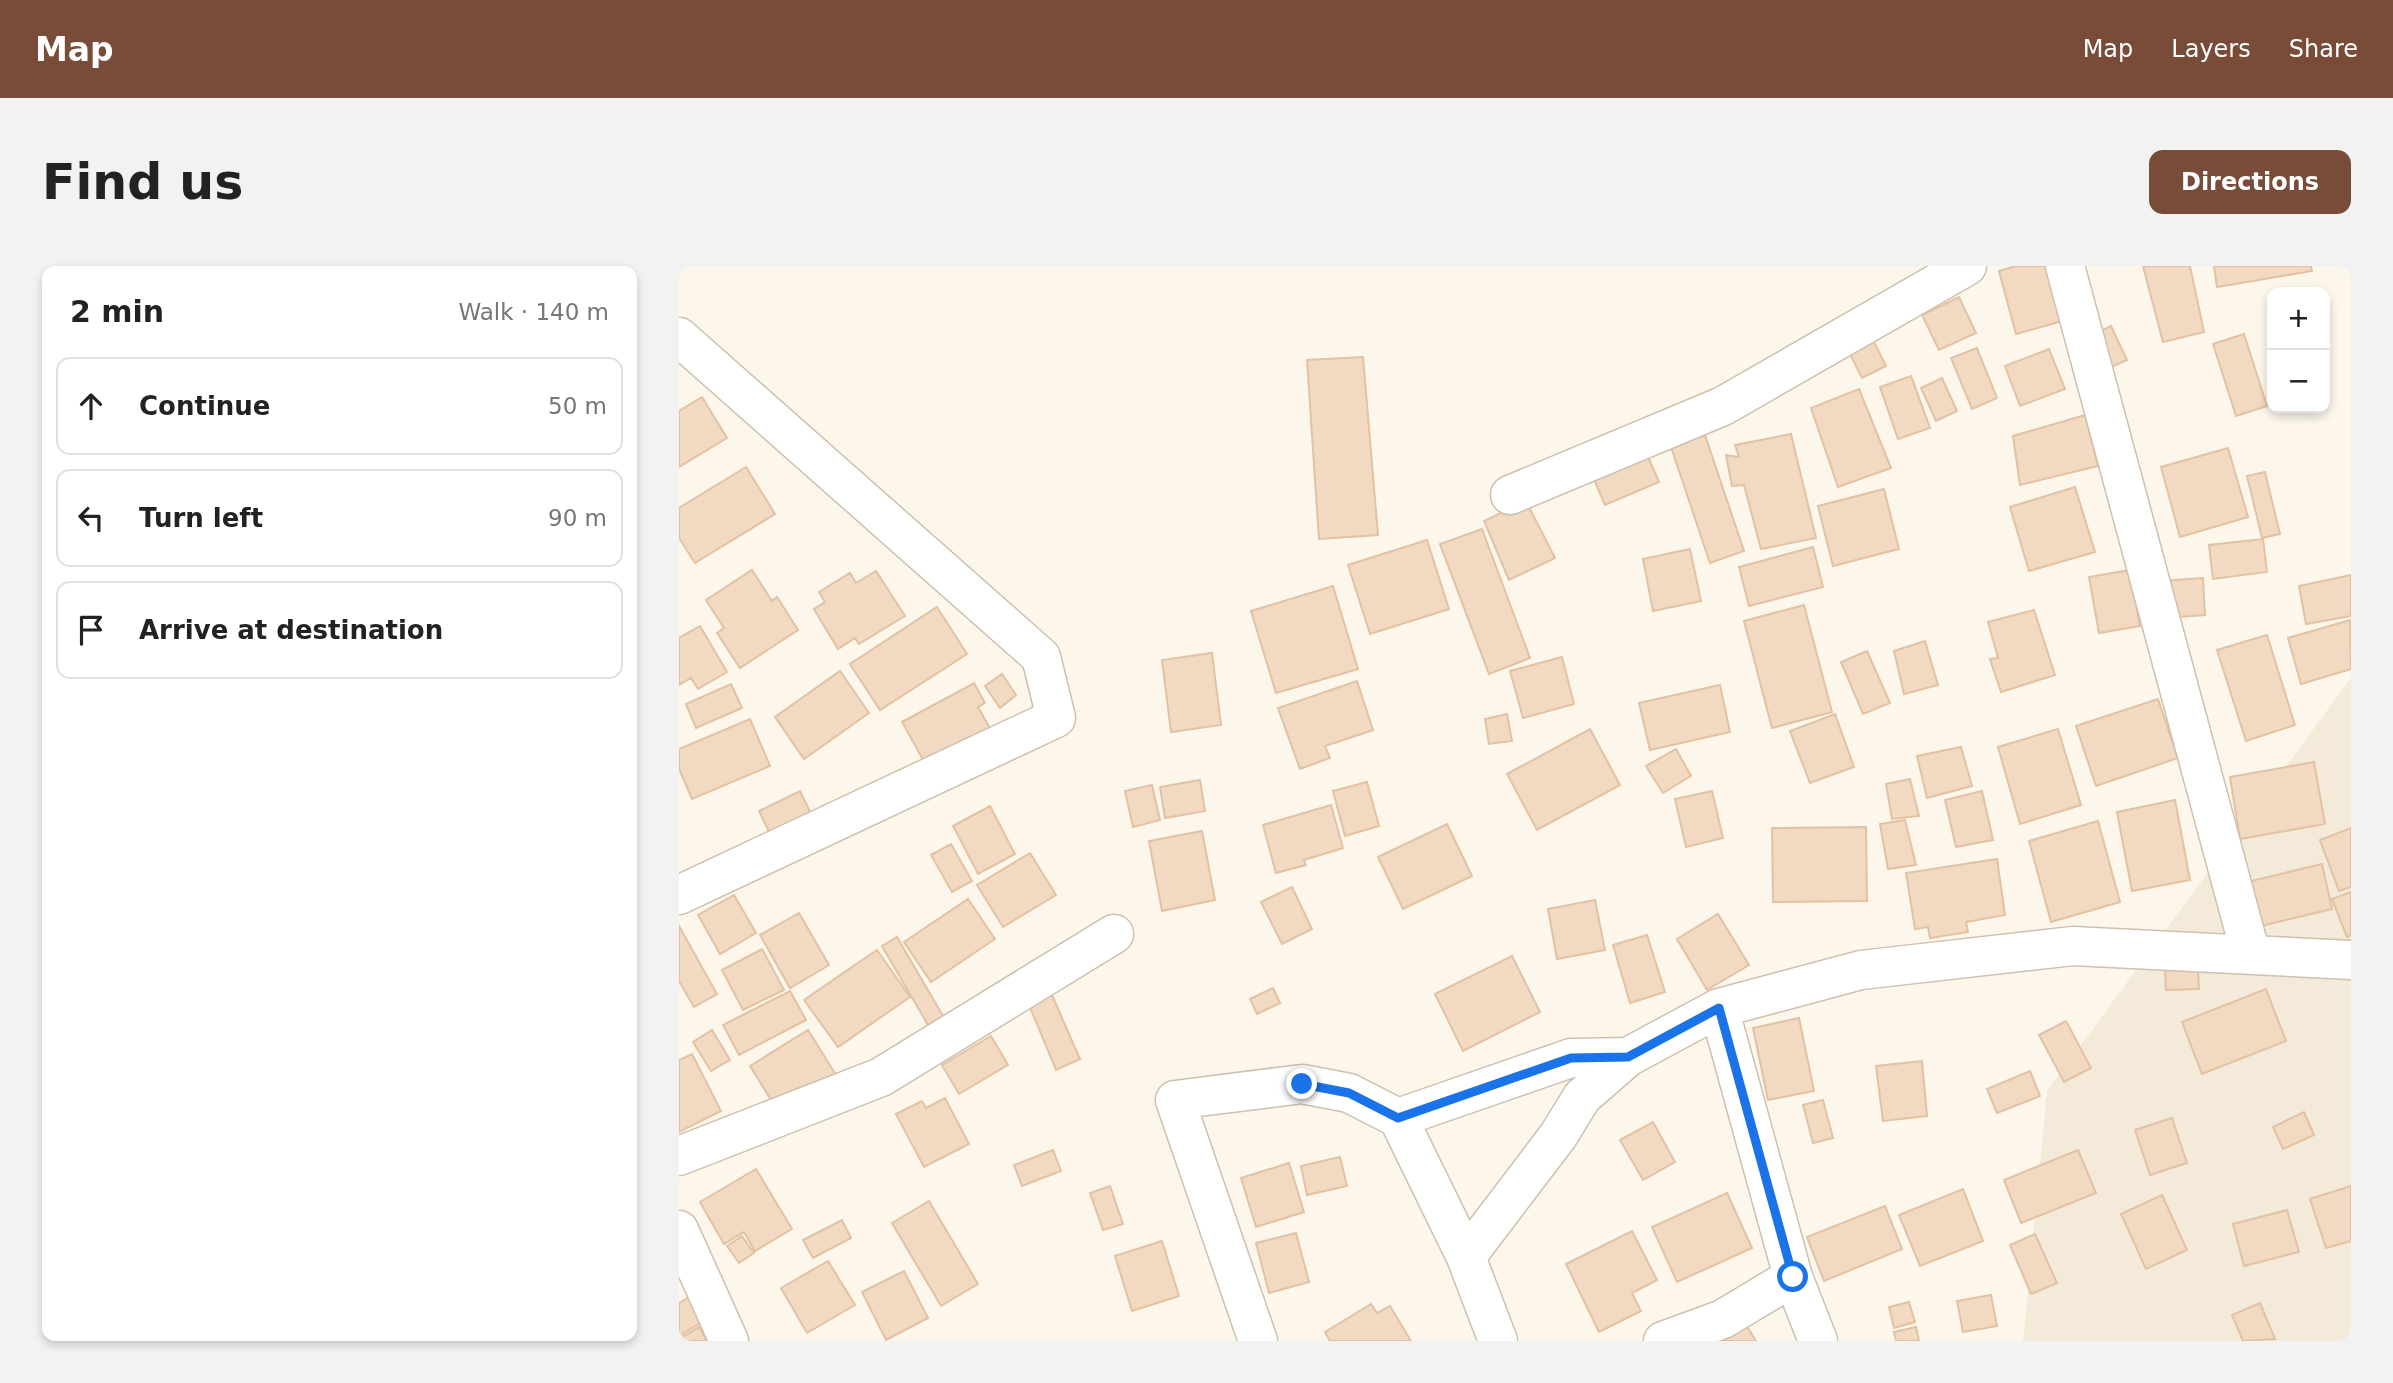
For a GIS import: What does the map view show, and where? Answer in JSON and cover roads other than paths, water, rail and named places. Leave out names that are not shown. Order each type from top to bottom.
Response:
[{"type":"street","points":[[1510,495],[1723,406],[1967,266]]},
{"type":"street","points":[[2065,266],[2251,955]]},
{"type":"street","points":[[679,337],[1041,657],[1056,718],[679,895]]},
{"type":"street","points":[[679,1156],[881,1077],[1114,934]]},
{"type":"street","points":[[1466,1258],[1558,1136],[1582,1097],[1628,1057],[1719,1008],[1861,970],[2073,946],[2351,960]]},
{"type":"street","points":[[1719,1008],[1793,1277],[1818,1341]]},
{"type":"street","points":[[1398,1118],[1571,1058],[1628,1057]]},
{"type":"street","points":[[1258,1341],[1175,1100],[1302,1084],[1349,1093],[1398,1118],[1466,1258],[1498,1341]]},
{"type":"street","points":[[679,1230],[729,1341]]},
{"type":"street","points":[[1663,1341],[1723,1319],[1793,1277]]}]
